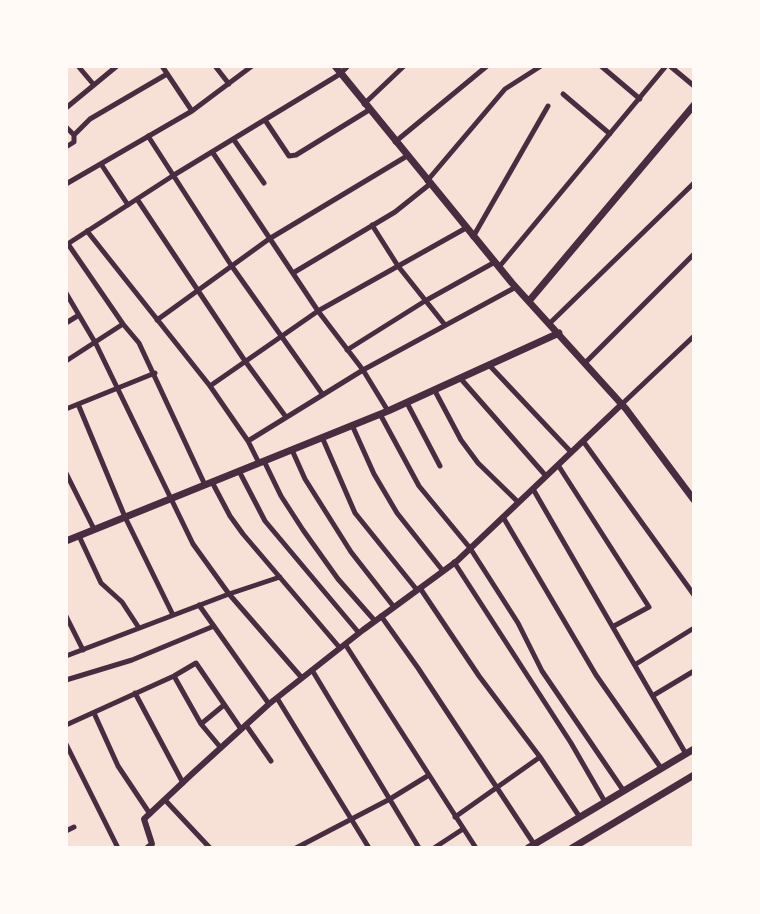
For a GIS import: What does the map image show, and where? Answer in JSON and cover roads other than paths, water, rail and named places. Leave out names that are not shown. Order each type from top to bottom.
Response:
[{"type":"main road","points":[[335,66],[473,237],[622,404],[693,497]]},
{"type":"main road","points":[[529,301],[694,105]]},
{"type":"main road","points":[[66,541],[384,413],[559,333]]},
{"type":"main road","points":[[531,846],[694,749]]},
{"type":"main road","points":[[572,848],[694,775]]},
{"type":"street","points":[[78,66],[94,85]]},
{"type":"street","points":[[66,108],[117,66]]},
{"type":"street","points":[[162,66],[192,111]]},
{"type":"street","points":[[215,66],[229,84]]},
{"type":"street","points":[[66,184],[192,111],[252,66]]},
{"type":"street","points":[[348,66],[340,74],[67,244],[139,343],[209,483],[230,516],[342,646],[476,848]]},
{"type":"street","points":[[265,120],[289,156],[296,155],[366,107],[404,66]]},
{"type":"street","points":[[395,142],[487,66]]},
{"type":"street","points":[[293,273],[395,212],[428,182],[505,89],[541,66]]},
{"type":"street","points":[[601,66],[640,99]]},
{"type":"street","points":[[347,350],[425,302],[497,265],[668,66],[694,86]]},
{"type":"street","points":[[74,135],[90,119],[167,74]]},
{"type":"street","points":[[563,94],[610,134]]},
{"type":"street","points":[[473,237],[548,106]]},
{"type":"street","points":[[66,127],[74,135],[75,142],[66,147]]},
{"type":"street","points":[[148,136],[232,265],[323,395]]},
{"type":"street","points":[[234,140],[264,184]]},
{"type":"street","points":[[212,153],[318,311],[363,370],[419,486],[470,548],[518,623],[548,680],[624,790]]},
{"type":"street","points":[[157,320],[269,239],[407,156]]},
{"type":"street","points":[[101,164],[128,205]]},
{"type":"street","points":[[550,323],[694,183]]},
{"type":"street","points":[[137,199],[245,361],[286,417]]},
{"type":"street","points":[[372,225],[398,266],[445,325]]},
{"type":"street","points":[[210,386],[318,311],[466,228]]},
{"type":"street","points":[[87,231],[210,386],[303,530],[338,579],[378,619],[497,789],[531,846]]},
{"type":"street","points":[[585,363],[694,254]]},
{"type":"street","points":[[248,441],[363,370],[516,287]]},
{"type":"street","points":[[66,293],[119,389],[193,544],[229,594],[302,678]]},
{"type":"street","points":[[66,323],[79,315]]},
{"type":"street","points":[[66,361],[123,324]]},
{"type":"street","points":[[147,848],[152,844],[144,819],[269,704],[470,548],[694,336]]},
{"type":"street","points":[[490,366],[571,452]]},
{"type":"street","points":[[66,408],[155,373]]},
{"type":"street","points":[[461,379],[546,476]]},
{"type":"street","points":[[435,391],[467,448],[518,502]]},
{"type":"street","points":[[407,403],[440,466]]},
{"type":"street","points":[[78,404],[125,517],[173,615]]},
{"type":"street","points":[[352,425],[374,474],[397,513],[443,571]]},
{"type":"street","points":[[322,437],[355,513],[418,589],[540,757],[579,816]]},
{"type":"street","points":[[583,441],[694,595]]},
{"type":"street","points":[[292,450],[305,479],[351,552],[394,607]]},
{"type":"street","points":[[558,465],[649,607],[614,626]]},
{"type":"street","points":[[239,471],[265,521],[359,633]]},
{"type":"street","points":[[66,473],[94,529]]},
{"type":"street","points":[[533,489],[686,754]]},
{"type":"street","points":[[503,517],[596,675],[661,768]]},
{"type":"street","points":[[79,536],[101,583],[122,602],[139,628]]},
{"type":"street","points":[[454,562],[571,743],[605,802]]},
{"type":"street","points":[[66,656],[280,577]]},
{"type":"street","points":[[199,605],[269,704]]},
{"type":"street","points":[[66,616],[83,650]]},
{"type":"street","points":[[66,681],[132,660],[214,626]]},
{"type":"street","points":[[636,664],[694,628]]},
{"type":"street","points":[[66,725],[174,677],[196,663],[224,705],[271,761]]},
{"type":"street","points":[[312,670],[419,848]]},
{"type":"street","points":[[654,695],[694,671]]},
{"type":"street","points":[[174,677],[201,724],[221,748]]},
{"type":"street","points":[[135,693],[183,783]]},
{"type":"street","points":[[277,698],[369,848]]},
{"type":"street","points":[[201,724],[224,705]]},
{"type":"street","points":[[94,713],[118,766],[150,814]]},
{"type":"street","points":[[66,744],[118,848]]},
{"type":"street","points":[[455,817],[540,757]]},
{"type":"street","points":[[296,848],[352,820],[429,775]]},
{"type":"street","points":[[165,800],[210,848]]},
{"type":"street","points":[[66,831],[74,827]]},
{"type":"street","points":[[435,848],[463,829]]}]
